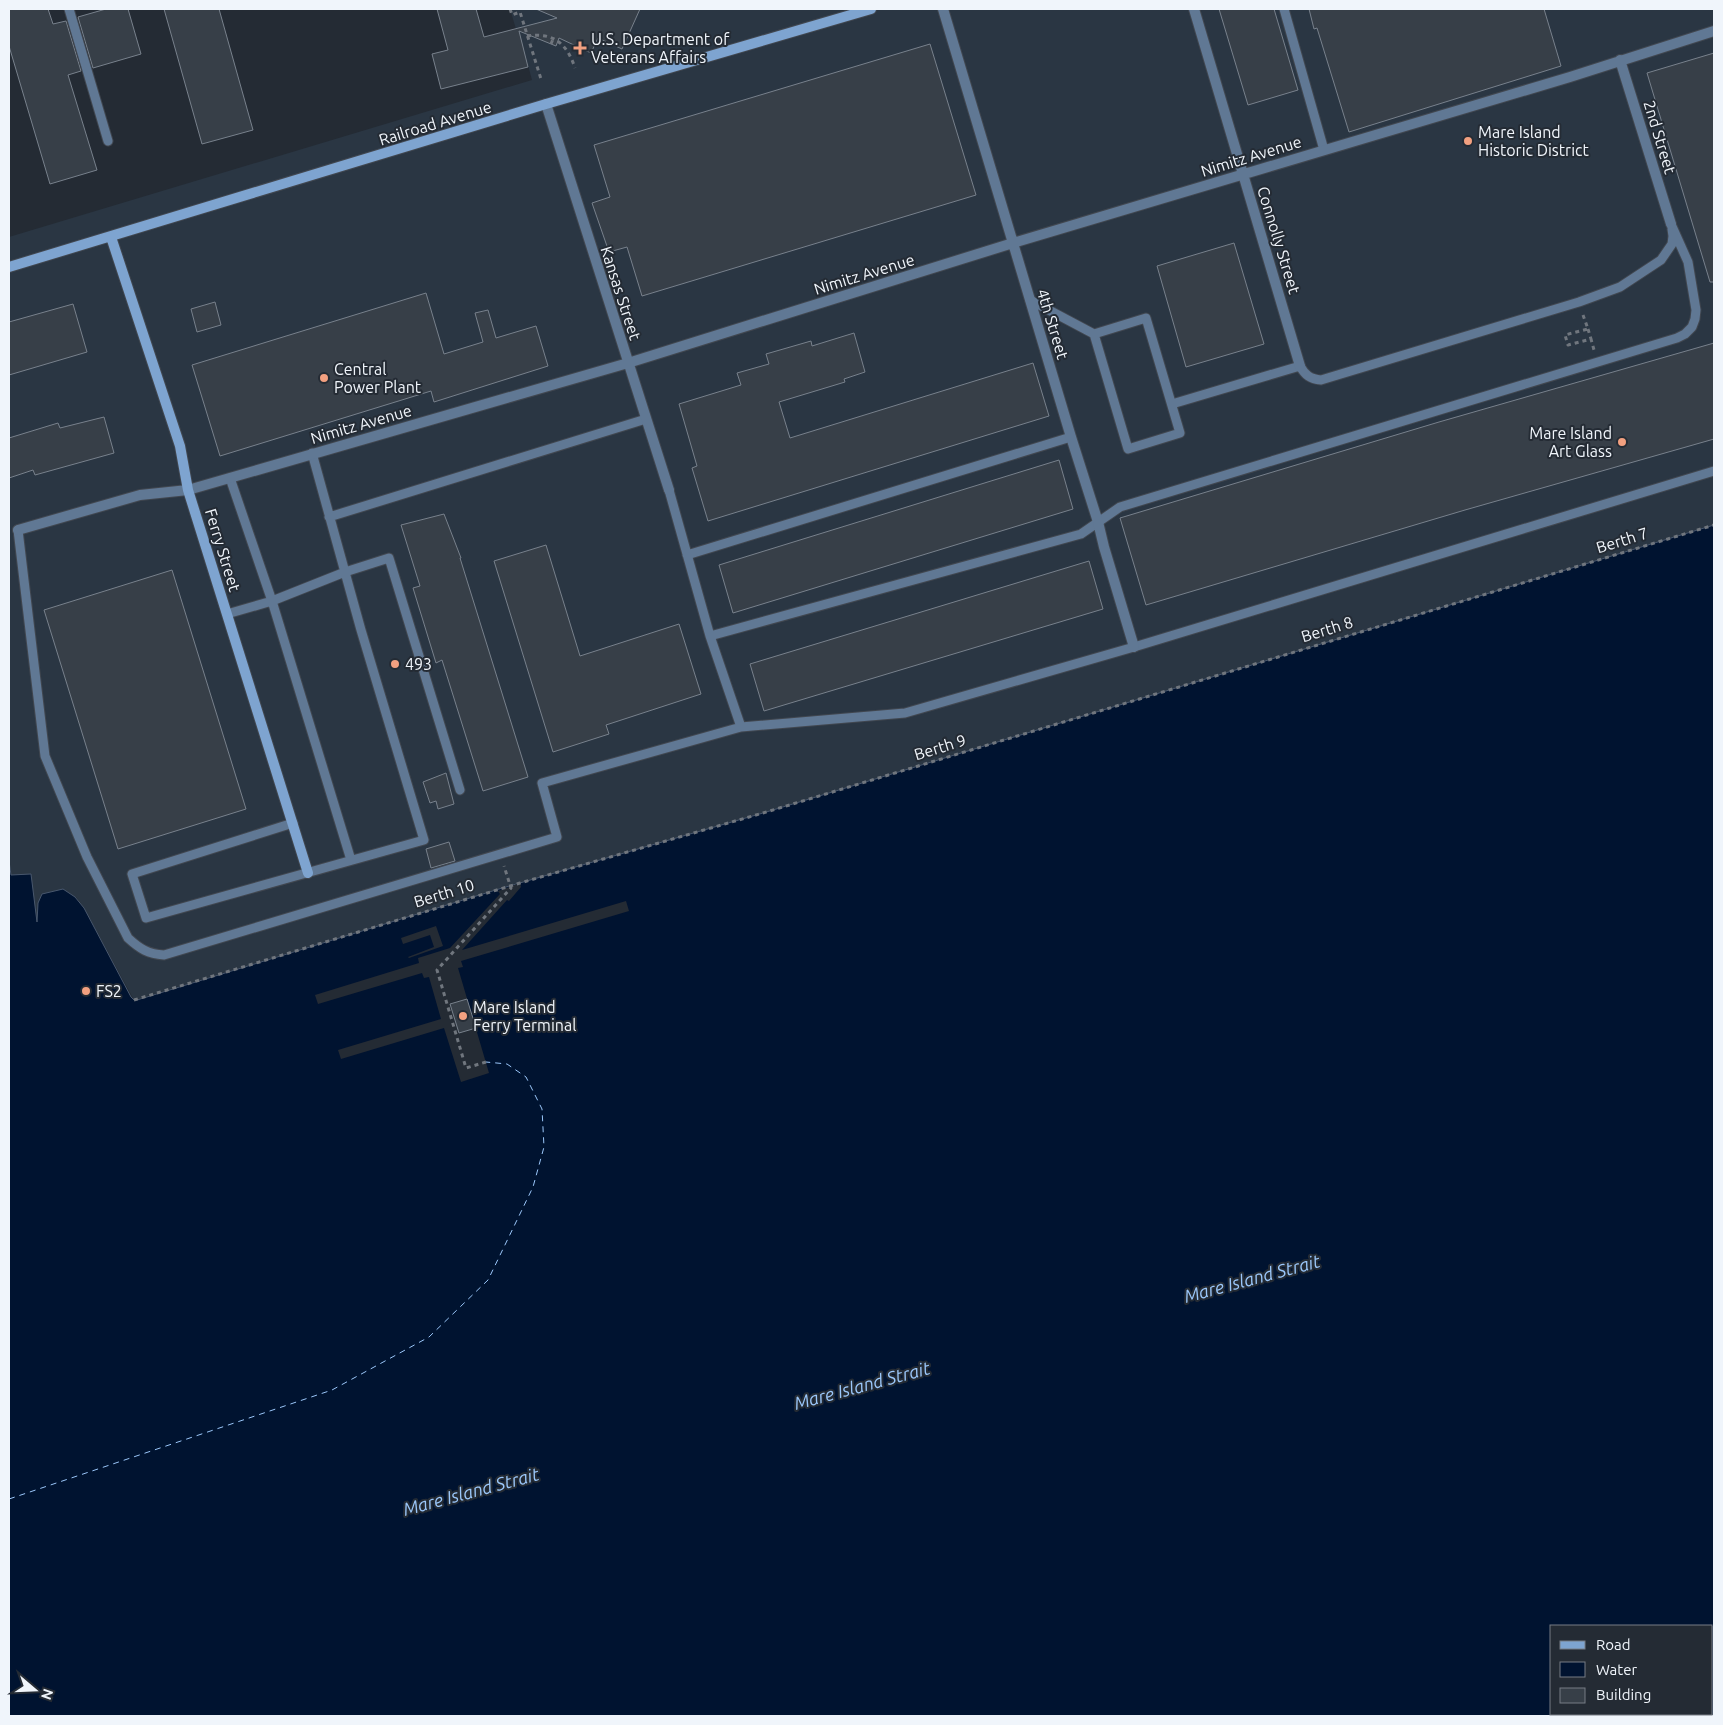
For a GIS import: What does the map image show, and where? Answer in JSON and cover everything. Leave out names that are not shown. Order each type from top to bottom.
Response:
[{"type":"street","name":"Railroad Avenue","points":[[9,267],[546,104],[871,9]]},
{"type":"street","name":"4th Street","points":[[943,9],[1134,647]]},
{"type":"street","name":"Connolly Street","points":[[1194,9],[1300,366]]},
{"type":"street","name":"Nimitz Avenue","points":[[18,530],[140,495],[188,490],[628,363],[1013,243],[1244,175],[1714,31]]},
{"type":"street","name":"2nd Street","points":[[1620,60],[1671,224]]},
{"type":"street","name":"Kansas Street","points":[[546,104],[669,490]]},
{"type":"street","name":"Ferry Street","points":[[111,236],[180,446],[188,490],[308,872]]},
{"type":"lane","points":[[70,9],[108,141]]},
{"type":"lane","points":[[1284,9],[1324,150]]},
{"type":"lane","points":[[710,636],[1081,534],[1120,507],[1686,334],[1692,327],[1696,310],[1688,262],[1671,224]]},
{"type":"lane","points":[[1172,404],[1300,366],[1306,375],[1316,380],[1321,380],[1620,288],[1661,260],[1672,244],[1671,224]]},
{"type":"lane","points":[[1030,300],[1094,334],[1146,318],[1180,433],[1128,449],[1094,334]]},
{"type":"lane","points":[[329,517],[646,419]]},
{"type":"lane","points":[[687,555],[1071,437]]},
{"type":"lane","points":[[293,823],[132,874],[146,918],[424,840],[344,572],[312,453]]},
{"type":"lane","points":[[18,530],[45,756],[87,857],[120,925],[128,938],[139,949],[151,954],[164,955],[557,837],[542,783],[741,727],[905,713],[1134,647],[1714,471]]},
{"type":"lane","points":[[230,478],[272,601],[351,860]]},
{"type":"lane","points":[[669,490],[710,636],[741,727]]},
{"type":"lane","points":[[227,614],[272,601],[344,572],[389,558],[460,790]]},
{"type":"path","points":[[510,9],[512,15],[520,12],[541,79]]},
{"type":"path","points":[[527,36],[546,35],[563,45],[570,54],[576,68]]},
{"type":"path","points":[[551,44],[553,39]]},
{"type":"path","points":[[1579,302],[1598,362]]},
{"type":"path","points":[[1588,329],[1565,335],[1568,345],[1591,339]]},
{"type":"path","name":"Berth 7","points":[[1538,578],[1714,525]]},
{"type":"path","name":"Berth 8","points":[[1124,704],[1538,578]]},
{"type":"path","name":"Berth 9","points":[[763,813],[1124,704]]},
{"type":"path","name":"Berth 10","points":[[134,1000],[510,886],[763,813]]},
{"type":"path","points":[[486,1062],[466,1068],[437,970],[511,888],[508,880]]},
{"type":"shaded area","points":[[510,9],[1714,9],[1714,525],[763,813],[499,889],[134,1000],[84,908],[76,897],[37,927],[9,876],[9,237],[532,80],[518,28],[516,29]]},
{"type":"water","name":"Mare Island Strait","points":[[1714,525],[1714,1716],[9,1716],[9,861],[11,875],[31,874],[37,922],[38,903],[42,894],[63,889],[75,897],[84,908],[134,1000],[499,889],[763,813]]},
{"type":"pier","name":"Mare Island Ferry Terminal","points":[[520,883],[521,887],[509,901],[507,900],[462,950],[626,901],[629,911],[461,961],[463,967],[458,968],[489,1073],[461,1082],[444,1028],[341,1059],[338,1050],[441,1019],[429,977],[424,978],[422,973],[318,1004],[315,995],[419,963],[418,958],[450,948],[500,894],[498,891]]},
{"type":"pier","points":[[436,926],[443,946],[409,958],[434,947],[430,935],[403,944],[401,938]]},
{"type":"building","points":[[9,9],[48,9],[53,24],[66,21],[81,71],[68,75],[97,170],[50,184],[9,46]]},
{"type":"building","points":[[106,9],[128,9],[141,54],[93,68],[78,17]]},
{"type":"building","points":[[164,9],[219,9],[253,130],[202,144]]},
{"type":"building","points":[[437,9],[476,9],[484,37],[557,18],[536,9],[640,9],[622,49],[598,38],[591,53],[559,38],[556,46],[519,31],[528,67],[441,89],[432,54],[448,50]]},
{"type":"building","points":[[1219,9],[1274,9],[1298,90],[1248,105]]},
{"type":"building","points":[[1309,9],[1544,9],[1561,66],[1349,132],[1317,28],[1314,29]]},
{"type":"building","points":[[930,44],[976,195],[642,296],[627,247],[609,252],[592,203],[610,197],[594,145]]},
{"type":"building","points":[[1714,53],[1714,282],[1710,282],[1647,73]]},
{"type":"building","points":[[1234,243],[1264,344],[1186,367],[1157,266]]},
{"type":"building","name":"Central Power Plant","points":[[426,293],[444,354],[483,342],[475,313],[488,310],[496,338],[536,326],[548,366],[434,402],[431,391],[220,456],[192,365]]},
{"type":"building","points":[[215,302],[221,325],[197,332],[191,309]]},
{"type":"building","points":[[73,304],[87,352],[9,375],[9,322]]},
{"type":"building","points":[[854,333],[865,372],[844,379],[845,382],[779,402],[790,438],[1033,363],[1049,416],[708,521],[692,468],[697,466],[679,404],[741,385],[737,373],[769,364],[766,354],[811,341],[812,346]]},
{"type":"building","points":[[1714,343],[1714,439],[1465,510],[1146,605],[1120,518],[1439,422]]},
{"type":"building","points":[[104,417],[114,453],[35,475],[33,470],[9,478],[9,438],[58,423],[60,428]]},
{"type":"building","points":[[1059,460],[1073,509],[733,613],[719,565]]},
{"type":"building","points":[[444,514],[461,558],[528,777],[483,791],[442,660],[436,663],[413,588],[420,586],[401,525]]},
{"type":"building","points":[[546,545],[580,656],[679,624],[701,694],[606,725],[609,734],[553,752],[494,561]]},
{"type":"building","points":[[1089,561],[1103,609],[764,711],[750,664]]},
{"type":"building","points":[[172,570],[246,809],[118,849],[44,610]]},
{"type":"building","points":[[446,773],[454,804],[438,809],[436,801],[430,803],[423,782]]},
{"type":"building","points":[[449,842],[455,861],[431,868],[426,849]]},
{"type":"building","name":"Mare Island Ferry Terminal","points":[[467,999],[476,1028],[459,1033],[450,1004]]},
{"type":"ferry route","points":[[9,1499],[332,1390],[429,1337],[488,1280],[533,1187],[544,1147],[542,1109],[526,1077],[507,1064],[486,1062]]},
{"type":"place","name":"U.S. Department of Veterans Affairs","points":[[580,48]]},
{"type":"place","name":"Mare Island Historic District","points":[[1468,141]]},
{"type":"place","name":"Central Power Plant","points":[[324,378]]},
{"type":"place","name":"Mare Island Art Glass","points":[[1622,442]]},
{"type":"place","name":"493","points":[[395,664]]},
{"type":"place","name":"FS2","points":[[86,991]]},
{"type":"place","name":"Mare Island Ferry Terminal","points":[[463,1016]]}]
